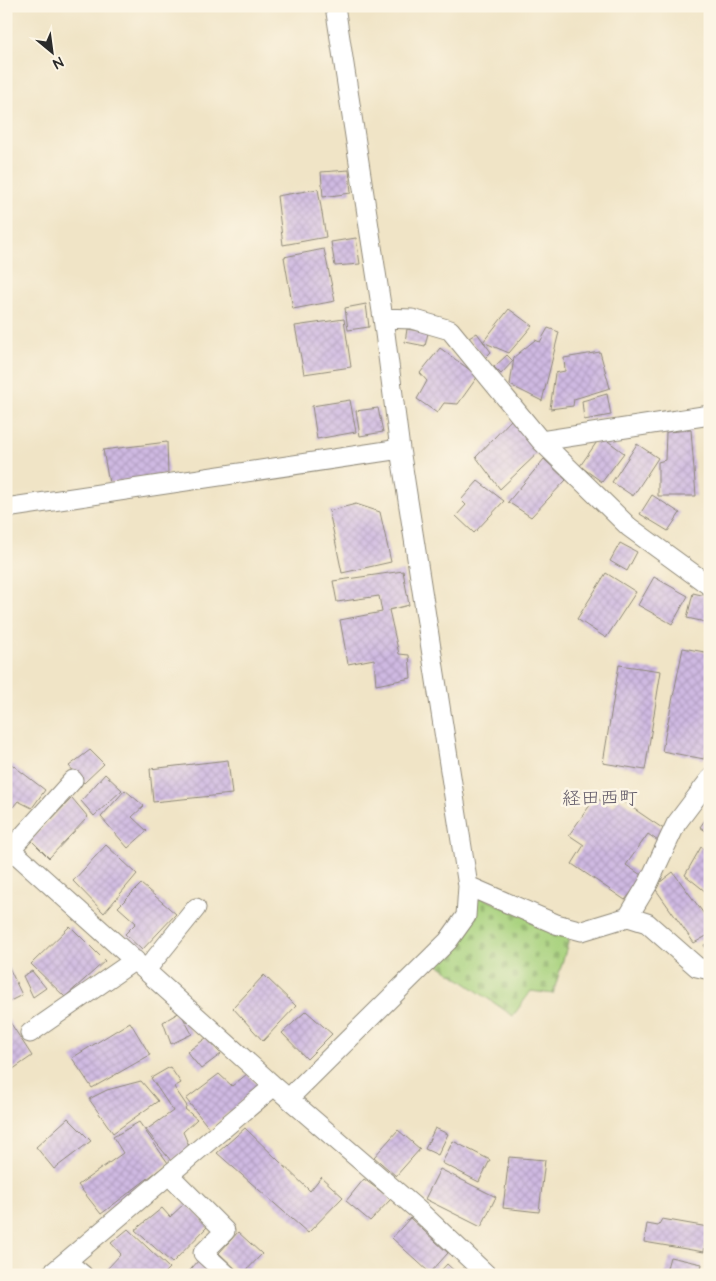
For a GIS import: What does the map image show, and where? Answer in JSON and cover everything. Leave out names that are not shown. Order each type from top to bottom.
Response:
[{"type":"street","points":[[50,1275],[169,1175],[282,1092],[448,940],[466,916],[468,886],[400,449],[383,318],[335,6]]},
{"type":"street","points":[[383,318],[412,319],[450,330],[541,441],[629,527],[710,586]]},
{"type":"street","points":[[541,441],[710,415]]},
{"type":"street","points":[[6,508],[400,449]]},
{"type":"street","points":[[628,917],[649,882],[676,824],[710,779]]},
{"type":"street","points":[[73,780],[9,847],[282,1092],[418,1210],[487,1275]]},
{"type":"street","points":[[468,886],[556,924],[582,931],[628,917],[646,924],[697,967],[710,970]]},
{"type":"street","points":[[30,1032],[140,965],[196,908]]},
{"type":"street","points":[[169,1175],[224,1231],[203,1252],[227,1275]]},
{"type":"street","points":[[67,1262],[83,1275]]},
{"type":"green space","points":[[478,896],[570,936],[553,994],[531,991],[513,1016],[435,962],[473,917]]},
{"type":"building","points":[[349,170],[351,193],[323,197],[321,172]]},
{"type":"building","points":[[318,189],[326,237],[283,245],[277,196]]},
{"type":"building","points":[[356,238],[360,264],[335,266],[331,242]]},
{"type":"building","points":[[324,249],[335,301],[293,309],[284,257]]},
{"type":"building","points":[[366,304],[369,327],[348,330],[345,308]]},
{"type":"building","points":[[509,309],[532,326],[509,353],[483,342]]},
{"type":"building","points":[[344,319],[351,367],[304,374],[295,326]]},
{"type":"building","points":[[548,328],[559,332],[542,401],[510,385],[514,357],[535,340],[540,342]]},
{"type":"building","points":[[407,329],[428,333],[425,346],[405,342]]},
{"type":"building","points":[[477,333],[491,352],[485,358],[469,338]]},
{"type":"building","points":[[440,348],[478,376],[458,404],[444,403],[437,413],[417,399],[427,381],[420,373]]},
{"type":"building","points":[[600,352],[610,388],[574,399],[573,406],[550,409],[555,373],[565,371],[564,358]]},
{"type":"building","points":[[507,355],[513,361],[501,374],[494,367]]},
{"type":"building","points":[[607,394],[611,415],[584,420],[582,401]]},
{"type":"building","points":[[350,400],[356,432],[317,439],[312,406]]},
{"type":"building","points":[[378,408],[383,432],[360,436],[356,411]]},
{"type":"building","points":[[511,420],[540,451],[500,489],[476,457]]},
{"type":"building","points":[[691,430],[696,496],[658,496],[658,462],[665,460],[666,432]]},
{"type":"building","points":[[601,436],[624,453],[602,482],[580,466]]},
{"type":"building","points":[[167,442],[168,474],[109,483],[103,450]]},
{"type":"building","points":[[637,444],[658,458],[633,496],[612,482]]},
{"type":"building","points":[[544,459],[566,480],[531,517],[508,502]]},
{"type":"building","points":[[478,481],[504,501],[474,533],[456,516],[466,505],[461,500]]},
{"type":"building","points":[[652,495],[680,513],[668,531],[640,514]]},
{"type":"building","points":[[356,504],[380,512],[391,562],[342,573],[329,511]]},
{"type":"building","points":[[620,543],[637,552],[627,571],[610,561]]},
{"type":"building","points":[[403,571],[409,605],[389,610],[399,654],[409,655],[411,678],[376,685],[374,659],[348,664],[340,620],[382,612],[379,596],[337,602],[333,581]]},
{"type":"building","points":[[606,573],[636,592],[606,638],[577,619]]},
{"type":"building","points":[[654,577],[688,596],[672,624],[638,605]]},
{"type":"building","points":[[693,593],[710,597],[710,623],[687,618]]},
{"type":"building","points":[[683,648],[710,653],[710,732],[704,759],[662,751]]},
{"type":"building","points":[[619,665],[661,671],[645,770],[603,763]]},
{"type":"building","points":[[90,750],[104,764],[84,783],[69,766]]},
{"type":"building","points":[[228,760],[232,794],[153,802],[150,769]]},
{"type":"building","points":[[10,763],[45,790],[32,808],[18,801],[13,807],[6,802],[6,767]]},
{"type":"building","points":[[105,774],[122,790],[94,816],[81,801]]},
{"type":"building","points":[[125,790],[144,806],[132,817],[147,831],[128,848],[101,817]]},
{"type":"building","points":[[72,798],[88,817],[49,858],[31,840]]},
{"type":"building","points":[[595,798],[613,806],[618,798],[665,830],[658,841],[648,834],[626,865],[644,877],[625,900],[572,864],[584,845],[569,835]]},
{"type":"building","points":[[710,813],[710,834],[700,827]]},
{"type":"building","points":[[106,845],[137,874],[104,913],[73,881]]},
{"type":"building","points":[[701,847],[710,852],[710,886],[706,892],[685,875]]},
{"type":"building","points":[[673,872],[710,922],[710,934],[694,943],[654,887]]},
{"type":"building","points":[[141,884],[176,914],[142,950],[125,934],[136,923],[118,907]]},
{"type":"building","points":[[70,926],[105,961],[65,997],[31,964]]},
{"type":"building","points":[[710,941],[710,955],[704,945]]},
{"type":"building","points":[[6,961],[22,995],[6,1003]]},
{"type":"building","points":[[32,971],[46,988],[33,997],[23,976]]},
{"type":"building","points":[[264,975],[296,1006],[263,1041],[233,1008]]},
{"type":"building","points":[[306,1011],[332,1034],[307,1059],[282,1033]]},
{"type":"building","points":[[180,1012],[192,1034],[171,1044],[163,1022]]},
{"type":"building","points":[[8,1019],[32,1056],[6,1074],[6,1020]]},
{"type":"building","points":[[130,1022],[150,1055],[92,1088],[72,1058]]},
{"type":"building","points":[[206,1038],[221,1054],[201,1069],[187,1052]]},
{"type":"building","points":[[170,1067],[181,1083],[174,1087],[187,1106],[185,1109],[197,1119],[183,1132],[190,1148],[171,1161],[146,1130],[173,1111],[151,1078]]},
{"type":"building","points":[[219,1074],[232,1086],[247,1074],[260,1087],[209,1128],[186,1099]]},
{"type":"building","points":[[141,1081],[158,1101],[113,1133],[89,1099],[107,1090]]},
{"type":"building","points":[[68,1118],[91,1141],[54,1169],[36,1147]]},
{"type":"building","points":[[139,1122],[168,1163],[101,1214],[78,1185],[123,1153],[113,1137]]},
{"type":"building","points":[[245,1128],[310,1191],[321,1177],[343,1197],[308,1233],[217,1153]]},
{"type":"building","points":[[435,1128],[448,1134],[438,1155],[425,1149]]},
{"type":"building","points":[[398,1130],[420,1149],[396,1176],[374,1157]]},
{"type":"building","points":[[453,1141],[490,1160],[479,1182],[442,1163]]},
{"type":"building","points":[[509,1157],[545,1160],[539,1212],[503,1208]]},
{"type":"building","points":[[440,1169],[496,1197],[481,1227],[425,1199]]},
{"type":"building","points":[[364,1179],[391,1199],[370,1221],[346,1201]]},
{"type":"building","points":[[186,1202],[208,1226],[172,1263],[135,1230],[162,1208],[170,1217]]},
{"type":"building","points":[[410,1218],[448,1253],[430,1273],[392,1238]]},
{"type":"building","points":[[662,1219],[708,1227],[704,1252],[644,1242],[647,1224],[658,1226]]},
{"type":"building","points":[[128,1229],[169,1268],[162,1275],[113,1275],[107,1269],[121,1254],[111,1243]]},
{"type":"building","points":[[238,1232],[262,1254],[242,1275],[219,1253]]},
{"type":"building","points":[[670,1257],[702,1264],[700,1275],[665,1275]]},
{"type":"building","points":[[198,1261],[214,1275],[186,1275]]},
{"type":"building","points":[[447,1264],[459,1275],[437,1275]]},
{"type":"district","name":"経田西町","points":[[600,797]]}]
